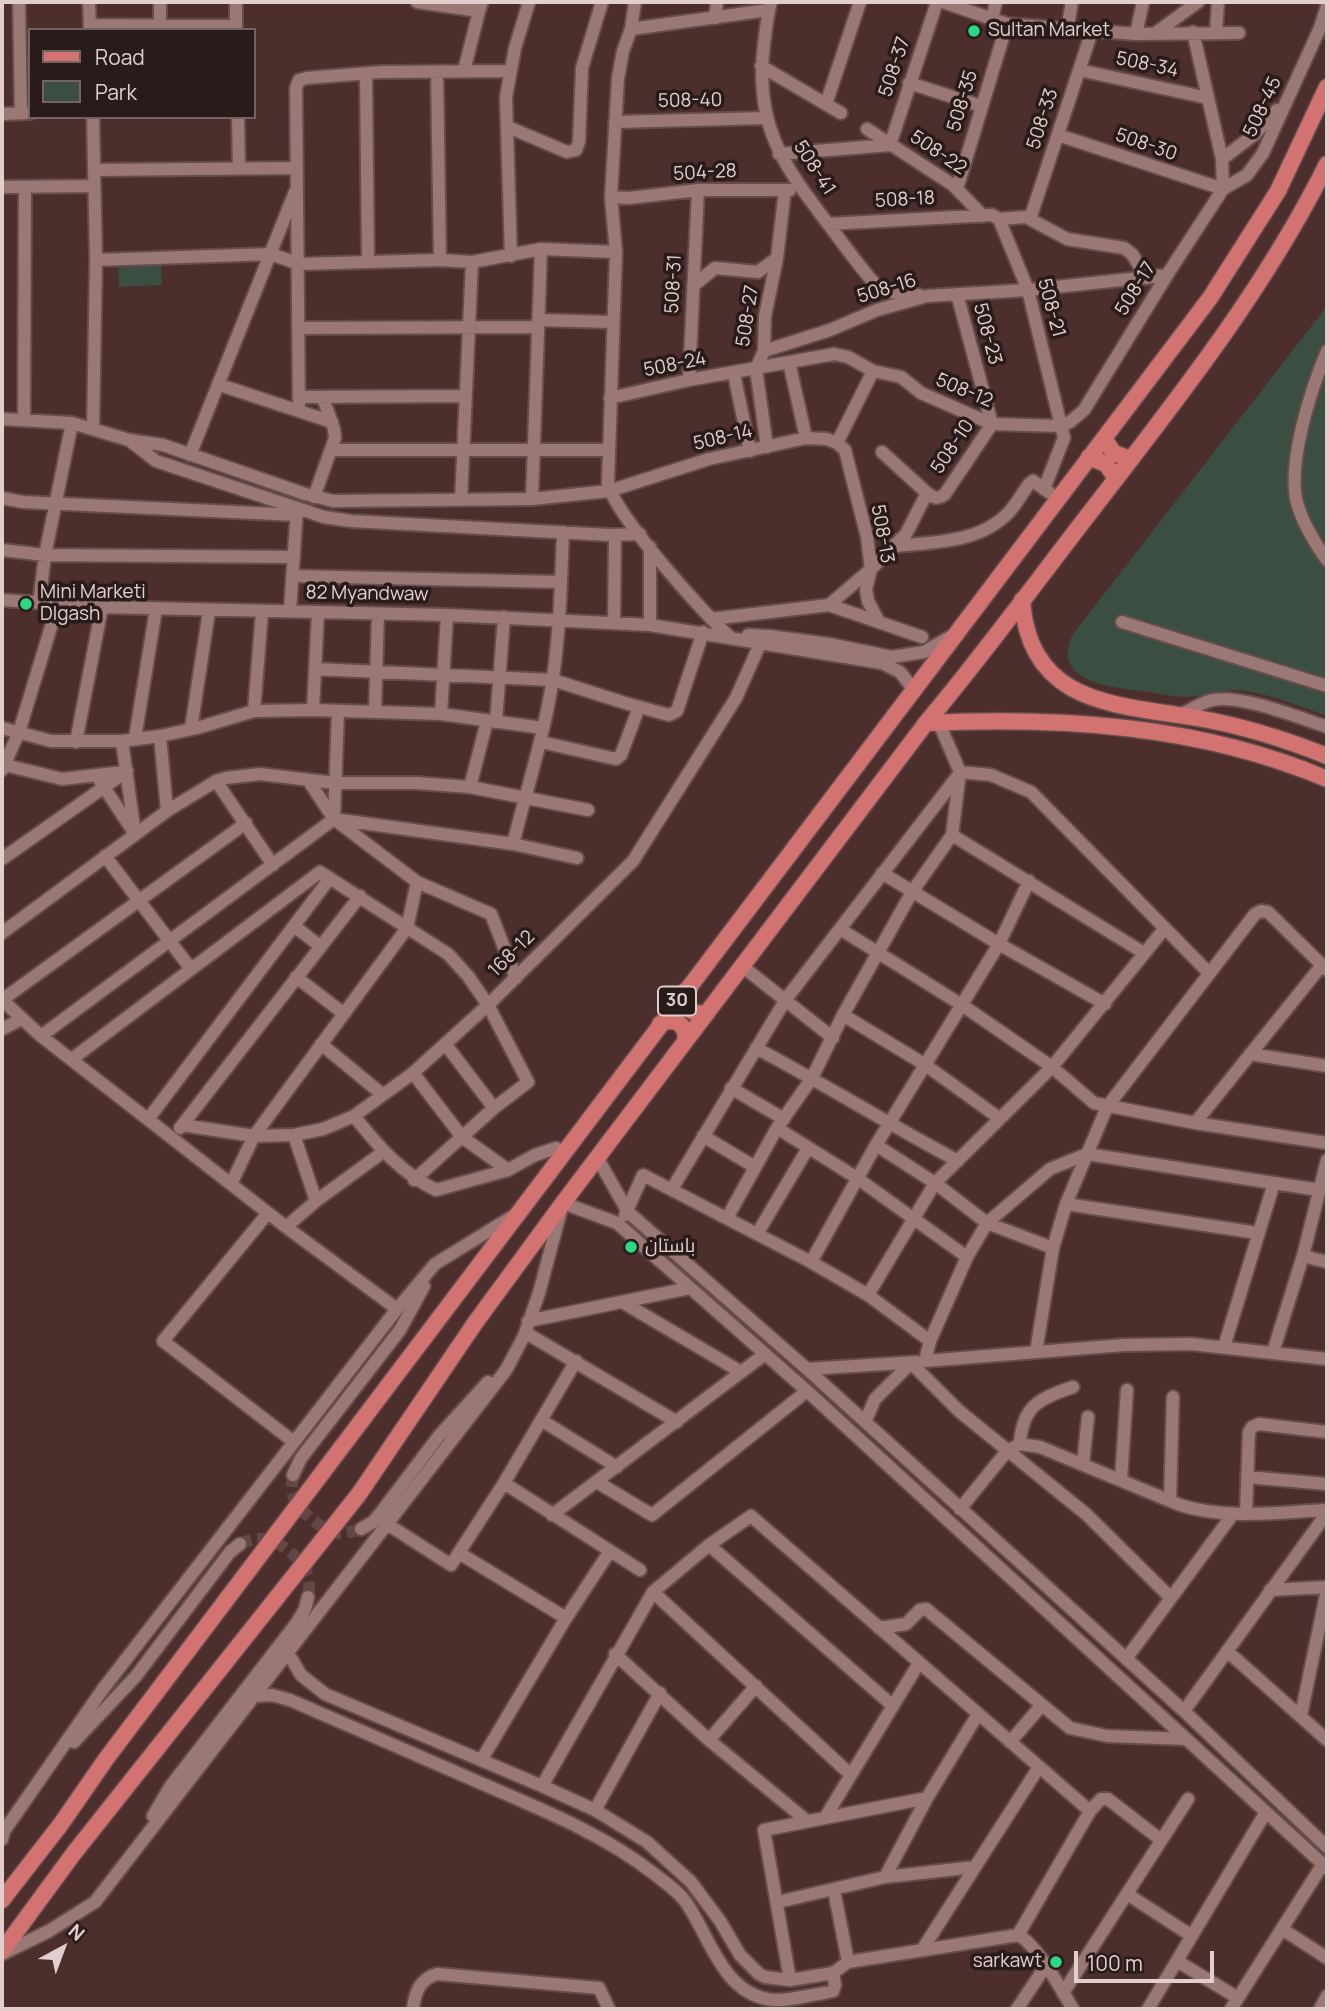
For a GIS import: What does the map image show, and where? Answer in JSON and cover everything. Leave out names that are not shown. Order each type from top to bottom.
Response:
[{"type":"main road","name":"30","points":[[2,1900],[516,1214],[1210,298],[1244,248],[1284,179],[1327,87]]},
{"type":"main road","name":"30","points":[[2,1953],[74,1853],[359,1494],[475,1323],[563,1203],[742,966],[932,723],[1116,478],[1263,277],[1327,164]]},
{"type":"main road","points":[[1104,439],[1114,453],[1130,459]]},
{"type":"main road","points":[[1089,457],[1106,464],[1116,478]]},
{"type":"main road","points":[[1022,600],[1030,640],[1042,664],[1060,682],[1096,700],[1256,732],[1327,756]]},
{"type":"main road","points":[[932,723],[1042,721],[1138,729],[1229,746],[1270,757],[1327,779]]},
{"type":"main road","points":[[685,991],[687,1008],[699,1014],[707,1013]]},
{"type":"main road","points":[[660,1024],[672,1020],[680,1023],[685,1030],[685,1042]]},
{"type":"street","points":[[2,114],[25,113],[19,2]]},
{"type":"street","points":[[89,2],[90,28],[236,28],[236,2]]},
{"type":"street","points":[[160,2],[160,26]]},
{"type":"street","points":[[417,2],[480,5],[464,71]]},
{"type":"street","points":[[510,256],[506,97],[509,71],[529,2]]},
{"type":"street","points":[[508,127],[567,152],[576,150],[579,142],[582,68],[602,2]]},
{"type":"street","points":[[635,2],[631,29],[621,57],[611,197],[616,252],[607,476],[609,491],[650,547],[711,619],[731,637],[888,665],[905,676],[914,690]]},
{"type":"street","points":[[715,18],[717,2]]},
{"type":"street","points":[[826,104],[860,2]]},
{"type":"street","points":[[940,2],[1007,24],[1136,34],[1239,33]]},
{"type":"street","name":"508-37","points":[[890,145],[909,83],[940,2]]},
{"type":"street","points":[[992,19],[996,2]]},
{"type":"street","points":[[1067,30],[1072,2]]},
{"type":"street","points":[[1136,34],[1143,2]]},
{"type":"street","points":[[1157,32],[1198,2]]},
{"type":"street","points":[[1216,32],[1218,2]]},
{"type":"street","points":[[631,29],[715,18],[770,6]]},
{"type":"street","name":"508-41","points":[[770,6],[761,66],[762,98],[779,154],[801,188],[870,278],[882,289],[927,296]]},
{"type":"street","name":"508-45","points":[[1223,189],[1236,183],[1255,165],[1292,90],[1327,6]]},
{"type":"street","name":"508-35","points":[[957,189],[1007,24]]},
{"type":"street","name":"508-33","points":[[1030,219],[1092,32]]},
{"type":"street","points":[[1193,32],[1223,159],[1223,189]]},
{"type":"street","points":[[761,66],[841,113]]},
{"type":"street","name":"508-34","points":[[1079,70],[1208,98]]},
{"type":"street","points":[[299,411],[296,88],[299,80],[366,74],[509,71]]},
{"type":"street","points":[[437,72],[440,260]]},
{"type":"street","points":[[366,74],[368,261]]},
{"type":"street","points":[[909,83],[981,106]]},
{"type":"street","points":[[1223,159],[1271,118],[1292,90]]},
{"type":"street","name":"508-40","points":[[615,122],[766,118]]},
{"type":"street","points":[[93,119],[96,260],[93,429]]},
{"type":"street","points":[[238,119],[239,169]]},
{"type":"street","name":"508-22","points":[[867,129],[957,189],[983,216]]},
{"type":"street","name":"508-30","points":[[1058,135],[1223,189]]},
{"type":"street","points":[[779,154],[890,145]]},
{"type":"street","points":[[94,170],[298,168]]},
{"type":"street","points":[[190,455],[298,184]]},
{"type":"street","points":[[2,187],[94,186]]},
{"type":"street","points":[[24,420],[25,187]]},
{"type":"street","name":"504-28","points":[[611,197],[629,198],[698,190],[801,188]]},
{"type":"street","name":"508-17","points":[[1061,426],[1084,410],[1223,189]]},
{"type":"street","name":"508-31","points":[[689,380],[698,190]]},
{"type":"street","name":"508-27","points":[[767,447],[757,369],[764,351],[765,316],[777,258],[785,190]]},
{"type":"street","points":[[983,216],[994,215],[999,219],[1021,216],[1067,239],[1127,250],[1147,278]]},
{"type":"street","name":"508-18","points":[[828,224],[983,216]]},
{"type":"street","name":"508-21","points":[[999,219],[1028,290],[1061,426]]},
{"type":"street","points":[[96,260],[271,254],[299,264],[440,260],[472,262],[541,249],[616,252]]},
{"type":"street","points":[[532,499],[541,249]]},
{"type":"street","points":[[693,286],[715,268],[758,272],[777,258]]},
{"type":"street","points":[[461,500],[472,262]]},
{"type":"street","name":"508-16","points":[[764,351],[830,330],[877,310],[927,296],[1028,290],[1167,275]]},
{"type":"street","name":"508-23","points":[[957,294],[992,424]]},
{"type":"street","points":[[298,328],[467,329],[538,323],[613,322]]},
{"type":"street","points":[[1327,351],[1304,420],[1296,478],[1297,500],[1304,524],[1327,560]]},
{"type":"street","name":"508-12","points":[[789,362],[834,354],[848,356],[873,371],[901,377],[921,393],[992,424],[1061,426]]},
{"type":"street","points":[[789,362],[806,438]]},
{"type":"street","name":"508-24","points":[[610,398],[789,362]]},
{"type":"street","points":[[841,446],[873,371]]},
{"type":"street","points":[[734,374],[750,451]]},
{"type":"street","points":[[220,385],[332,422]]},
{"type":"street","points":[[300,397],[465,396]]},
{"type":"street","points":[[314,497],[335,438],[323,398]]},
{"type":"street","points":[[2,419],[72,423],[93,429],[129,440],[156,461],[297,511],[339,519],[615,535],[640,534]]},
{"type":"street","points":[[39,603],[45,555],[72,423]]},
{"type":"street","name":"508-10","points":[[882,452],[934,498],[944,494],[992,424]]},
{"type":"street","points":[[1044,489],[1064,438],[1061,426]]},
{"type":"street","name":"508-14","points":[[129,440],[163,445],[314,497],[340,501],[532,499],[609,491],[709,459],[806,438],[841,446]]},
{"type":"street","name":"508-13","points":[[841,446],[867,537],[871,569],[866,589],[868,601],[879,622]]},
{"type":"street","points":[[331,450],[608,450]]},
{"type":"street","points":[[896,546],[962,539],[984,531],[1009,512],[1033,481],[1058,499]]},
{"type":"street","points":[[829,605],[896,546],[916,518],[927,493]]},
{"type":"street","points":[[2,498],[23,502],[297,511]]},
{"type":"street","points":[[339,519],[340,501]]},
{"type":"street","points":[[290,611],[297,511]]},
{"type":"street","points":[[513,844],[542,735],[553,680],[561,620],[563,532]]},
{"type":"street","points":[[614,623],[615,535]]},
{"type":"street","points":[[650,547],[650,625]]},
{"type":"street","points":[[2,550],[45,555],[294,557]]},
{"type":"street","points":[[292,576],[561,582]]},
{"type":"street","name":"82 Myandwaw","points":[[3,604],[504,617],[650,625],[731,637]]},
{"type":"street","points":[[58,604],[19,732],[3,768],[62,779],[100,782]]},
{"type":"street","points":[[711,619],[829,605],[922,637]]},
{"type":"street","points":[[76,742],[102,607]]},
{"type":"street","points":[[135,834],[127,771],[128,739],[156,609]]},
{"type":"street","points":[[191,729],[209,611]]},
{"type":"street","points":[[254,711],[262,612]]},
{"type":"street","points":[[313,710],[318,612]]},
{"type":"street","points":[[375,712],[378,614]]},
{"type":"street","points":[[441,714],[447,615]]},
{"type":"street","points":[[470,787],[491,722],[499,677],[504,617]]},
{"type":"street","points":[[1122,622],[1327,685]]},
{"type":"street","points":[[731,637],[769,636],[903,657],[934,648],[961,630]]},
{"type":"street","points":[[315,669],[553,680],[669,715],[677,710],[703,632]]},
{"type":"street","name":"168-12","points":[[182,1125],[254,1136],[294,1135],[323,1129],[354,1116],[413,1073],[488,1005],[633,862],[736,698],[760,644]]},
{"type":"street","points":[[1179,716],[1211,700],[1234,701],[1269,708],[1327,727]]},
{"type":"street","points":[[2,727],[51,741],[76,742],[160,736],[254,711],[441,714],[491,722],[542,735],[616,759],[621,755],[639,708]]},
{"type":"street","points":[[334,819],[338,711]]},
{"type":"street","points":[[727,1218],[781,1124],[812,1078],[843,1015],[912,892],[952,835],[960,772],[932,723]]},
{"type":"street","points":[[160,736],[167,811]]},
{"type":"street","points":[[2,859],[100,782],[127,771]]},
{"type":"street","points":[[672,1189],[786,999],[960,772]]},
{"type":"street","points":[[960,772],[991,775],[1031,792],[1209,973]]},
{"type":"street","points":[[2,933],[167,811],[216,781],[237,775],[260,774],[335,783],[416,783],[470,787],[588,810]]},
{"type":"street","points":[[309,780],[334,819],[417,882],[491,914],[516,978]]},
{"type":"street","points":[[216,781],[272,865]]},
{"type":"street","points":[[100,782],[135,834]]},
{"type":"street","points":[[41,1036],[334,819],[513,844],[577,858]]},
{"type":"street","points":[[246,823],[2,1000],[41,1036],[286,1227],[397,1309]]},
{"type":"street","points":[[952,835],[1144,953]]},
{"type":"street","points":[[105,856],[191,969]]},
{"type":"street","points":[[72,1059],[320,872],[448,954],[468,976],[488,1005],[528,1082],[494,1108],[414,1180]]},
{"type":"street","points":[[882,873],[1105,1004]]},
{"type":"street","points":[[149,1118],[330,878]]},
{"type":"street","points":[[811,1262],[876,1144],[999,944],[1030,881]]},
{"type":"street","points":[[231,1184],[254,1136],[407,928],[417,882]]},
{"type":"street","points":[[173,1137],[360,896]]},
{"type":"street","points":[[1036,1352],[1053,1248],[1066,1204],[1107,1107],[1255,914],[1268,912],[1324,967],[1195,1123]]},
{"type":"street","points":[[294,926],[320,946]]},
{"type":"street","points":[[868,1295],[935,1183],[1052,1067],[1165,928]]},
{"type":"street","points":[[840,929],[962,1005],[1052,1067],[1094,1103],[1195,1123],[1327,1143]]},
{"type":"street","points":[[742,966],[833,1038]]},
{"type":"street","points":[[296,977],[343,1013]]},
{"type":"street","points":[[843,1015],[924,1064],[999,1118]]},
{"type":"street","points":[[2,1029],[22,1019]]},
{"type":"street","points":[[321,1044],[383,1095]]},
{"type":"street","points":[[446,1045],[494,1108]]},
{"type":"street","points":[[756,1048],[958,1161]]},
{"type":"street","points":[[1250,1054],[1327,1066]]},
{"type":"street","points":[[413,1073],[462,1137],[508,1170]]},
{"type":"street","points":[[731,1088],[781,1124],[808,1148],[857,1178],[967,1257]]},
{"type":"street","points":[[354,1116],[383,1152],[414,1180],[436,1190],[508,1170],[535,1155],[556,1148],[562,1153]]},
{"type":"street","points":[[294,1135],[316,1201]]},
{"type":"street","points":[[703,1136],[755,1167]]},
{"type":"street","points":[[876,1144],[935,1183],[987,1223],[1053,1248]]},
{"type":"street","points":[[757,1234],[808,1148]]},
{"type":"street","points":[[286,1227],[316,1201],[383,1152]]},
{"type":"street","points":[[865,1422],[874,1399],[918,1362],[967,1257],[987,1223],[1051,1170],[1087,1154],[1319,1190]]},
{"type":"street","points":[[598,1159],[628,1212],[807,1369],[1184,1711],[1327,1847]]},
{"type":"street","points":[[1273,1352],[1303,1256],[1327,1160]]},
{"type":"street","points":[[617,1223],[628,1212],[643,1175],[811,1262],[868,1295],[930,1340]]},
{"type":"street","points":[[1224,1347],[1274,1183]]},
{"type":"street","points":[[2,1953],[49,1931],[95,1902],[506,1370],[518,1349],[539,1293],[563,1203],[617,1223],[807,1391],[1325,1866],[1235,2004],[1177,1961]]},
{"type":"street","points":[[1066,1204],[1258,1233]]},
{"type":"street","points":[[268,1213],[163,1341],[294,1442]]},
{"type":"street","points":[[2,1839],[4,1831],[103,1689],[397,1309],[435,1264],[516,1214]]},
{"type":"street","points":[[1303,1256],[1327,1262]]},
{"type":"street","points":[[293,1475],[301,1458],[400,1330],[435,1264]]},
{"type":"street","points":[[527,1327],[690,1288]]},
{"type":"street","points":[[624,1303],[741,1372]]},
{"type":"street","points":[[527,1327],[576,1361],[677,1422]]},
{"type":"street","points":[[807,1369],[1124,1345],[1191,1344],[1327,1359]]},
{"type":"street","points":[[361,1529],[373,1522],[438,1437],[518,1349]]},
{"type":"street","points":[[552,1515],[765,1354]]},
{"type":"street","points":[[387,1524],[451,1565],[504,1483],[576,1361]]},
{"type":"street","points":[[918,1362],[960,1411],[1086,1514],[1171,1598]]},
{"type":"street","points":[[1020,1444],[1020,1426],[1029,1411],[1044,1396],[1073,1387]]},
{"type":"street","points":[[1121,1480],[1127,1390]]},
{"type":"street","points":[[597,1482],[652,1515],[807,1391]]},
{"type":"street","points":[[1170,1500],[1173,1397]]},
{"type":"street","points":[[1083,1464],[1088,1417]]},
{"type":"street","points":[[541,1420],[617,1467]]},
{"type":"street","points":[[1126,1659],[1171,1598],[1240,1514],[1247,1477],[1249,1432],[1254,1425],[1327,1432]]},
{"type":"street","points":[[960,1509],[1007,1451],[1020,1444],[1040,1447],[1201,1511],[1240,1514],[1327,1512]]},
{"type":"street","points":[[1247,1477],[1327,1484]]},
{"type":"street","points":[[504,1483],[640,1570]]},
{"type":"street","points":[[1184,1711],[1327,1512]]},
{"type":"street","points":[[542,1786],[615,1654],[653,1592],[709,1545],[751,1516],[1090,1811]]},
{"type":"street","points":[[46,1772],[136,1676],[230,1552],[240,1544]]},
{"type":"street","points":[[709,1545],[893,1706]]},
{"type":"street","points":[[482,1759],[566,1618],[610,1551]]},
{"type":"street","points":[[458,1553],[566,1618]]},
{"type":"street","points":[[1270,1590],[1327,1589],[1301,1715]]},
{"type":"street","points":[[653,1592],[851,1775]]},
{"type":"street","points":[[1044,1608],[1054,1594]]},
{"type":"street","points":[[124,1865],[170,1787],[296,1624],[308,1597]]},
{"type":"street","points":[[879,1628],[906,1624],[920,1610],[926,1609],[995,1663],[1064,1724],[1084,1732],[1107,1736],[1186,1738]]},
{"type":"street","points":[[1227,1651],[1327,1740]]},
{"type":"street","points":[[288,1653],[301,1675],[324,1694],[482,1759],[595,1810],[648,1842],[691,1882],[740,1955],[753,1970],[765,1977],[790,1979],[833,1973],[848,1962],[1018,1935],[1027,1939],[1073,2009]]},
{"type":"street","points":[[615,1654],[709,1740],[807,1821]]},
{"type":"street","points":[[826,1816],[919,1662]]},
{"type":"street","points":[[709,1740],[756,1686]]},
{"type":"street","points":[[595,1810],[660,1693]]},
{"type":"street","points":[[255,1696],[272,1695],[290,1700],[554,1815],[602,1839],[651,1871],[683,1898],[728,1974],[746,1992],[769,2000],[824,1993],[833,1991],[833,1973]]},
{"type":"street","points":[[1010,1742],[1042,1705]]},
{"type":"street","points":[[885,1877],[978,1714]]},
{"type":"street","points":[[404,1750],[414,1731]]},
{"type":"street","points":[[922,1950],[1039,1767]]},
{"type":"street","points":[[790,1979],[764,1830],[928,1798]]},
{"type":"street","points":[[1018,1935],[1090,1811],[1101,1799],[1108,1799],[1161,1840]]},
{"type":"street","points":[[1063,1993],[1188,1799]]},
{"type":"street","points":[[1148,2009],[1266,1812]]},
{"type":"street","points":[[1294,1837],[1304,1825]]},
{"type":"street","points":[[778,1902],[885,1877],[975,1867]]},
{"type":"street","points":[[834,1890],[848,1962]]},
{"type":"street","points":[[1127,1894],[1192,1936]]},
{"type":"street","points":[[690,1910],[704,1899]]},
{"type":"street","points":[[1282,1929],[1327,1958]]},
{"type":"street","points":[[1017,2009],[1045,1967]]},
{"type":"street","points":[[413,2009],[416,1991],[420,1985],[437,1974],[599,1988],[609,2009]]},
{"type":"street","points":[[1320,2009],[1327,1996]]},
{"type":"green space","points":[[161,264],[162,285],[119,287],[118,265]]},
{"type":"green space","points":[[1327,306],[1327,716],[1276,698],[1245,691],[1186,697],[1104,685],[1078,673],[1070,664],[1068,651],[1073,634]]},
{"type":"tunnel","points":[[293,1475],[292,1490],[295,1499],[310,1518],[324,1528],[338,1533],[361,1529]]},
{"type":"tunnel","points":[[240,1544],[261,1539],[284,1547],[298,1559],[307,1573],[308,1597]]},
{"type":"place","name":"Sultan Market","points":[[974,31]]},
{"type":"place","name":"Mini Marketi Dlgash","points":[[26,604]]},
{"type":"place","name":"باستان","points":[[631,1247]]},
{"type":"place","name":"sarkawt","points":[[1056,1962]]}]
